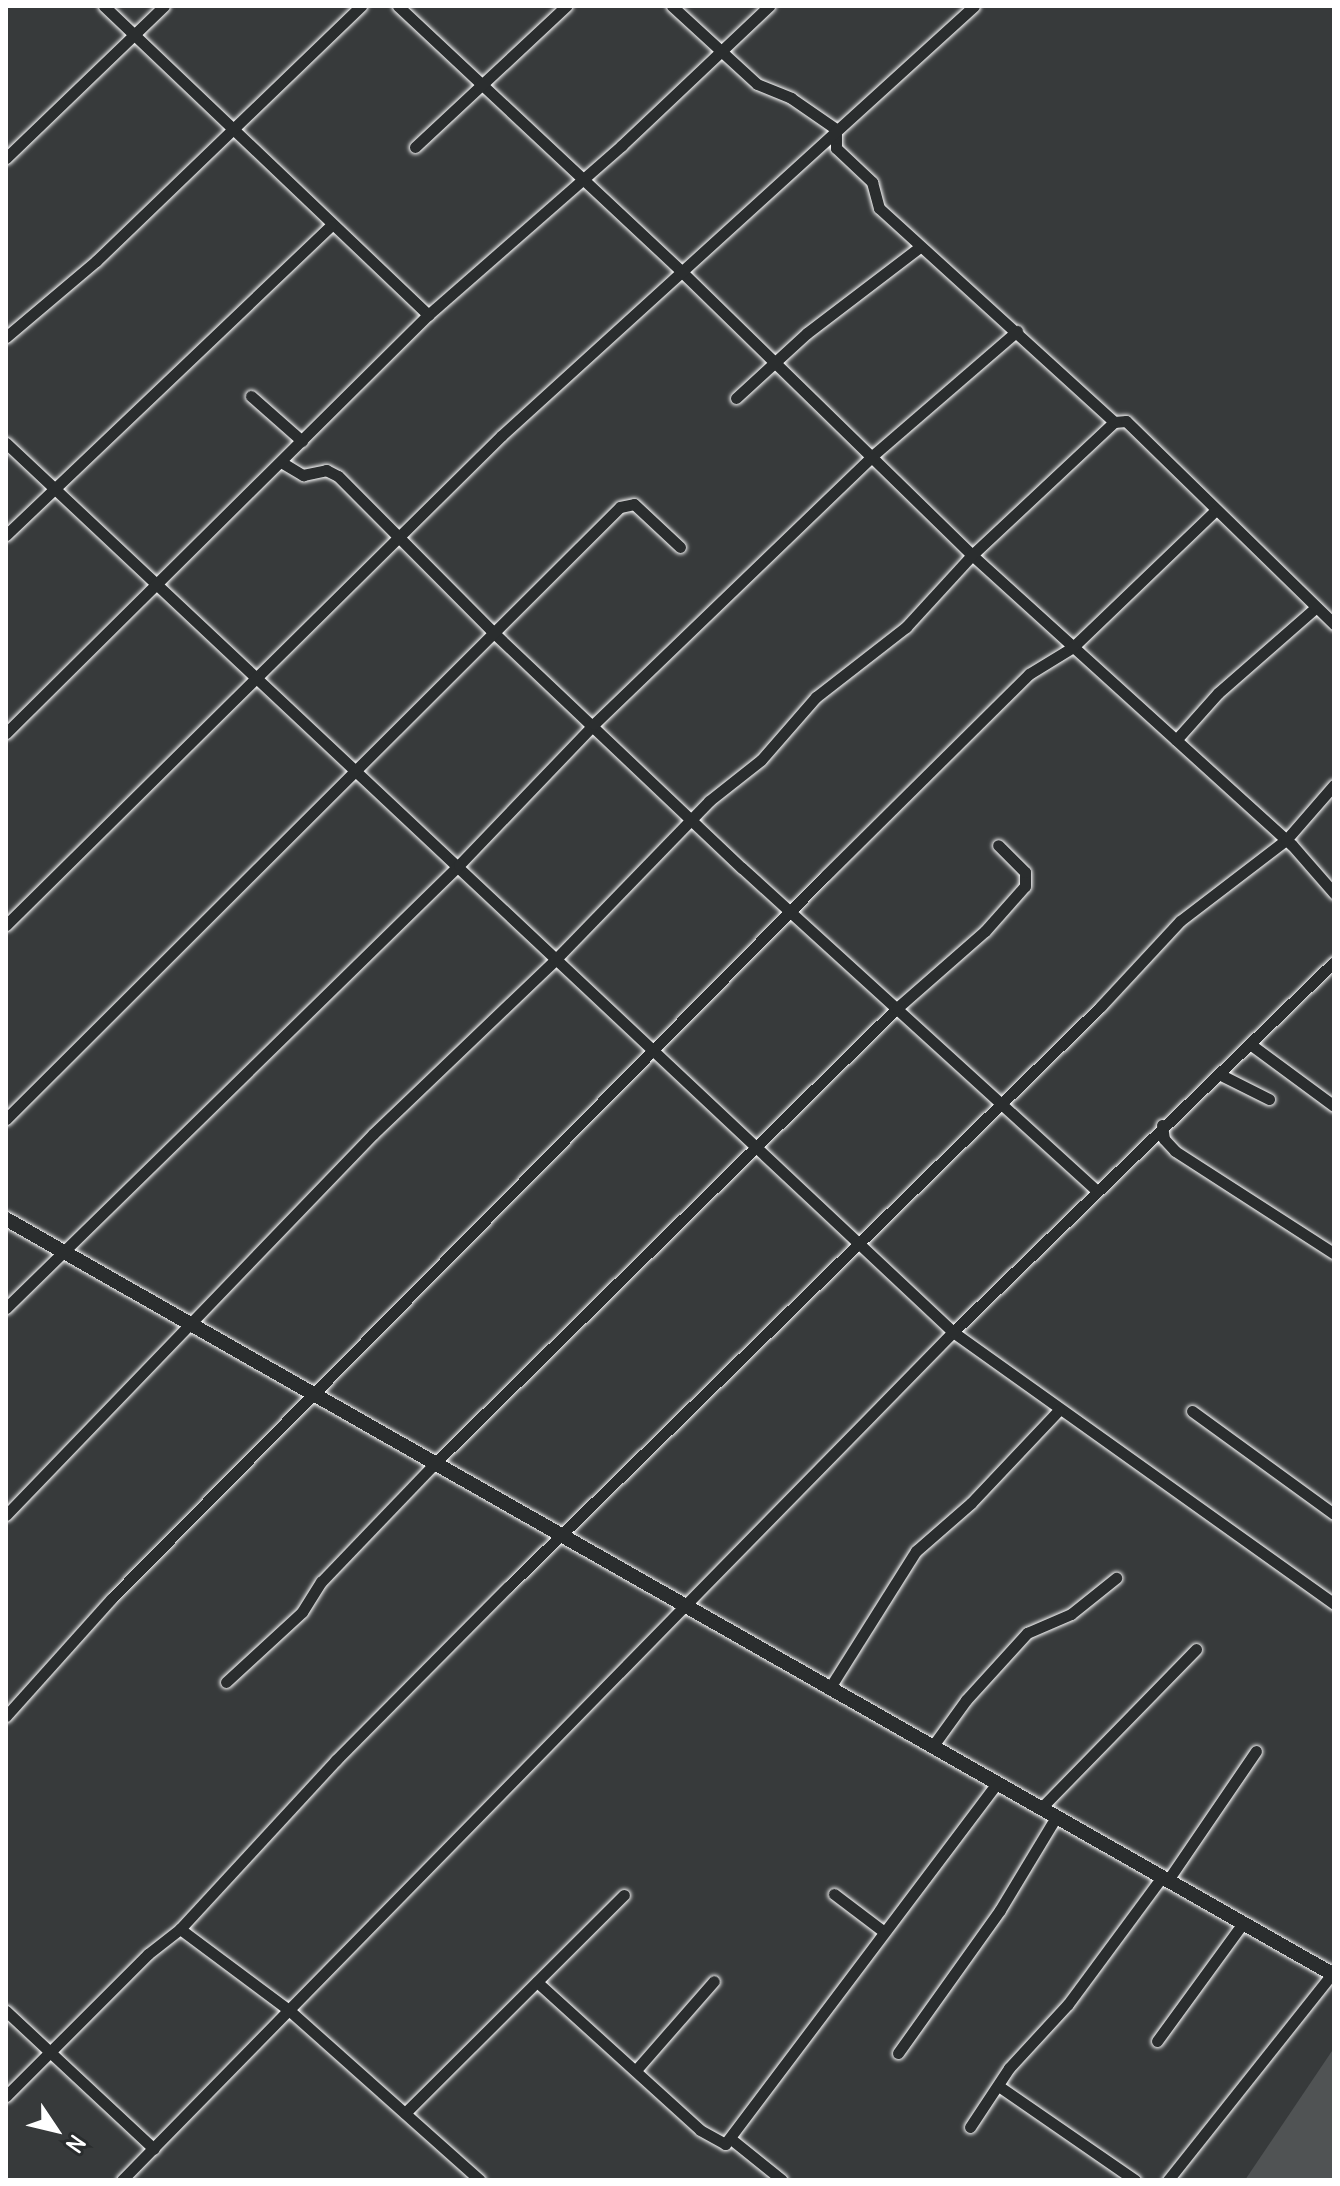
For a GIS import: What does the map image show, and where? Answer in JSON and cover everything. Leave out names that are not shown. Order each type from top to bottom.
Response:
[{"type":"street","points":[[104,6],[331,226],[428,315]]},
{"type":"street","points":[[6,158],[164,6]]},
{"type":"street","points":[[6,337],[96,261],[361,6]]},
{"type":"street","points":[[398,6],[680,270],[972,555],[1286,840],[1334,893]]},
{"type":"street","points":[[415,147],[566,6]]},
{"type":"street","points":[[672,6],[757,84],[791,98],[836,129]]},
{"type":"street","points":[[6,733],[428,315],[583,179],[769,6]]},
{"type":"street","points":[[6,925],[397,536],[680,270],[966,9]]},
{"type":"street","points":[[836,129],[838,153],[872,182],[879,208],[1114,422]]},
{"type":"street","points":[[6,535],[51,487],[331,226]]},
{"type":"street","points":[[736,398],[774,362],[920,247]]},
{"type":"street","points":[[6,1308],[60,1251],[459,865],[594,724],[871,457],[1017,331]]},
{"type":"street","points":[[251,396],[302,441]]},
{"type":"street","points":[[6,1515],[373,1134],[556,959],[695,821],[709,801],[761,760],[816,697],[906,627],[972,555],[1114,422],[1126,421],[1334,624]]},
{"type":"street","points":[[6,443],[953,1332],[1334,1604]]},
{"type":"street","points":[[281,462],[303,475],[326,470],[338,476],[495,634],[1097,1191]]},
{"type":"street","points":[[6,1119],[620,507],[634,504],[680,547]]},
{"type":"street","points":[[6,1716],[111,1599],[317,1396],[1029,674],[1073,647],[1215,511]]},
{"type":"street","points":[[1176,740],[1218,693],[1315,608]]},
{"type":"street","points":[[6,2096],[180,1929],[336,1760],[564,1537],[1180,921],[1286,840],[1334,785]]},
{"type":"street","points":[[226,1682],[302,1612],[321,1582],[435,1463],[897,1008],[985,931],[1025,886],[1025,872],[998,845]]},
{"type":"street","points":[[122,2180],[953,1332],[1162,1125],[1334,962]]},
{"type":"street","points":[[1250,1044],[1334,1106]]},
{"type":"street","points":[[1219,1074],[1269,1099]]},
{"type":"street","points":[[1162,1125],[1164,1139],[1175,1151],[1333,1253]]},
{"type":"street","points":[[6,1219],[1333,1975],[1168,2180]]},
{"type":"street","points":[[829,1689],[916,1551],[971,1503],[1059,1410]]},
{"type":"street","points":[[1192,1411],[1334,1514]]},
{"type":"street","points":[[932,1747],[966,1700],[1027,1633],[1071,1614],[1116,1578]]},
{"type":"street","points":[[1041,1808],[1196,1649]]},
{"type":"street","points":[[970,2127],[1165,1878],[1256,1751]]},
{"type":"street","points":[[537,1982],[715,2142],[731,2139],[806,2029],[996,1784]]},
{"type":"street","points":[[898,2053],[1000,1910],[1056,1817]]},
{"type":"street","points":[[834,1894],[883,1931]]},
{"type":"street","points":[[405,2113],[624,1895]]},
{"type":"street","points":[[1157,2041],[1243,1923]]},
{"type":"street","points":[[180,1929],[290,2011],[480,2180]]},
{"type":"street","points":[[636,2070],[714,1981]]},
{"type":"street","points":[[6,2011],[154,2149]]},
{"type":"street","points":[[1000,2087],[1135,2180]]},
{"type":"street","points":[[731,2139],[782,2180]]},
{"type":"shaded area","points":[[1334,2048],[1334,2180],[1245,2180]]}]
